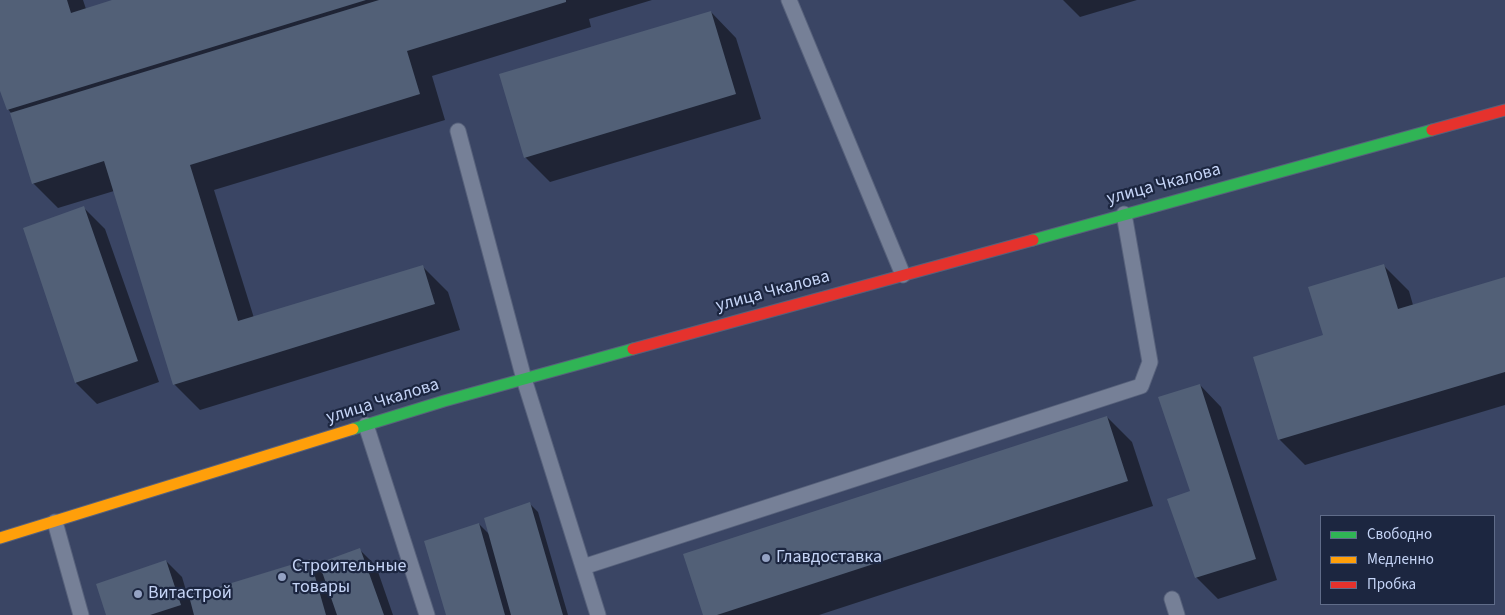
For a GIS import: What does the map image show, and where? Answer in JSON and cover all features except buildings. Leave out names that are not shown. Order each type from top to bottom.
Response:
[{"type":"street","name":"улица Чкалова","points":[[0,538],[366,425],[524,379],[1505,110]]},
{"type":"lane","points":[[789,0],[903,275]]},
{"type":"lane","points":[[458,131],[524,379],[598,615]]},
{"type":"lane","points":[[583,568],[1142,386],[1150,362],[1124,214]]},
{"type":"lane","points":[[366,425],[427,615]]},
{"type":"lane","points":[[55,522],[81,615]]},
{"type":"lane","points":[[1172,599],[1177,615]]},
{"type":"traffic: fast","points":[[1033,240],[1432,130]]},
{"type":"traffic: fast","points":[[353,429],[444,401],[633,349]]},
{"type":"traffic: slow","points":[[0,538],[353,429]]},
{"type":"traffic: jam","points":[[1432,130],[1505,110]]},
{"type":"traffic: jam","points":[[633,349],[1033,240]]},
{"type":"place","name":"Главдоставка","points":[[766,558]]},
{"type":"place","name":"Строительные товары","points":[[282,577]]},
{"type":"place","name":"Витастрой","points":[[138,594]]}]
